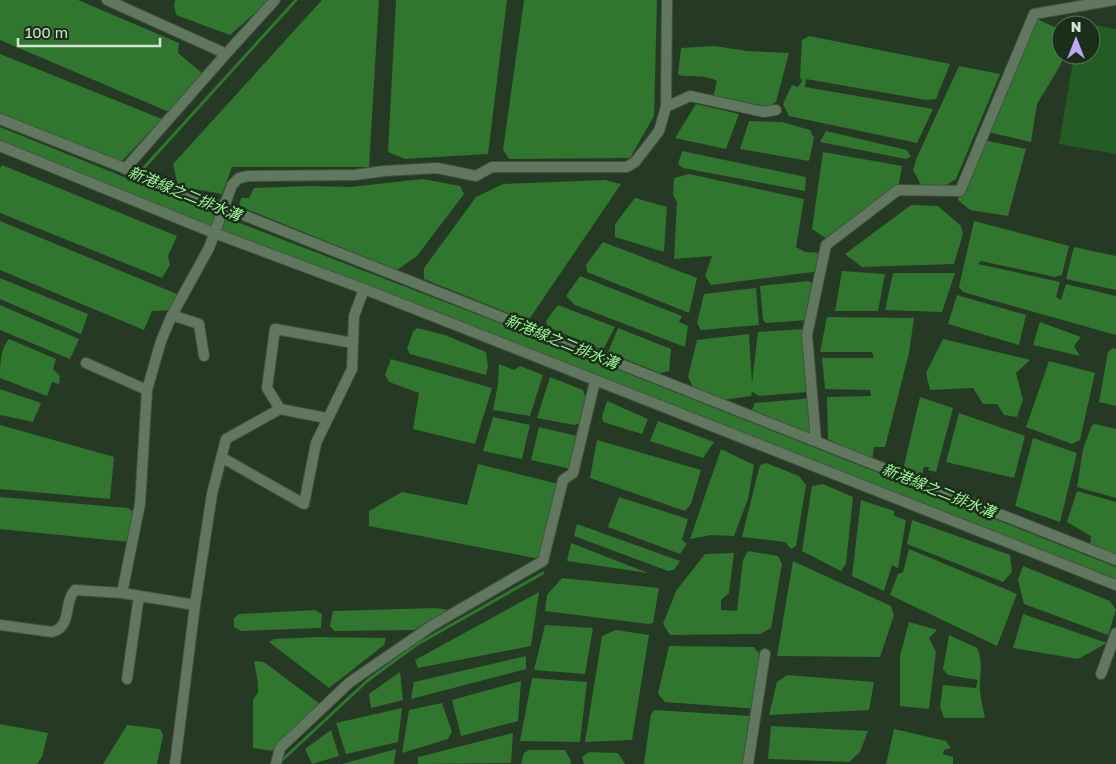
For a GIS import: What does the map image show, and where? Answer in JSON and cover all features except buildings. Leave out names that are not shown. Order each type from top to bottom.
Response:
[{"type":"street","points":[[107,0],[220,51],[225,55]]},
{"type":"street","points":[[125,169],[275,0]]},
{"type":"street","points":[[122,594],[143,486],[147,390],[161,341],[172,315],[208,248],[232,185],[239,178],[248,176],[354,175],[437,168],[476,176],[492,167],[627,167],[634,162],[659,131],[666,107],[667,0]]},
{"type":"street","points":[[816,441],[807,335],[826,245],[898,190],[960,191],[1034,14],[1114,0]]},
{"type":"street","points":[[666,107],[690,96],[764,112],[776,110]]},
{"type":"street","points":[[0,119],[1116,560]]},
{"type":"street","points":[[0,146],[214,233],[1116,585]]},
{"type":"street","points":[[221,458],[304,504],[316,443],[326,418],[352,369],[354,316],[364,290]]},
{"type":"street","points":[[172,315],[199,324],[204,356]]},
{"type":"street","points":[[280,409],[267,388],[275,329],[353,343]]},
{"type":"street","points":[[86,363],[147,390]]},
{"type":"street","points":[[276,764],[280,748],[350,682],[433,625],[543,561],[563,480],[574,473],[595,381]]},
{"type":"street","points":[[175,764],[195,605],[212,494],[226,439],[280,409],[326,418]]},
{"type":"street","points":[[0,625],[52,632],[58,631],[66,621],[70,595],[75,590],[139,596],[195,605]]},
{"type":"street","points":[[127,679],[139,596]]},
{"type":"street","points":[[1101,674],[1116,633]]},
{"type":"street","points":[[748,764],[765,654]]},
{"type":"shaded area","points":[[0,0],[78,0],[179,43],[178,53],[203,74],[169,112],[0,40]]},
{"type":"shaded area","points":[[175,0],[267,0],[267,3],[230,35],[176,15]]},
{"type":"shaded area","points":[[322,0],[379,0],[369,167],[232,167],[222,194],[178,186],[173,164]]},
{"type":"shaded area","points":[[396,0],[507,0],[488,154],[405,159],[388,152]]},
{"type":"shaded area","points":[[524,0],[657,0],[654,116],[630,158],[509,159],[503,150]]},
{"type":"shaded area","points":[[1035,18],[1051,25],[1051,65],[1060,65],[1037,104],[1031,142],[988,132]]},
{"type":"shaded area","points":[[1101,26],[1116,29],[1116,154],[1059,144],[1072,65],[1101,65]]},
{"type":"shaded area","points":[[809,36],[950,64],[936,99],[926,100],[806,79],[805,87],[933,109],[917,143],[789,116],[783,104],[792,85],[798,87],[802,81],[800,77],[802,40]]},
{"type":"shaded area","points":[[714,46],[748,51],[789,53],[776,102],[766,108],[713,97],[717,81],[678,75],[681,48]]},
{"type":"shaded area","points":[[0,54],[162,119],[121,162],[0,114]]},
{"type":"shaded area","points":[[959,66],[1000,74],[956,179],[943,187],[921,185],[913,170],[917,157]]},
{"type":"shaded area","points":[[696,104],[739,114],[726,149],[675,138]]},
{"type":"shaded area","points":[[749,121],[782,122],[810,130],[814,138],[809,161],[740,149]]},
{"type":"shaded area","points":[[0,127],[211,212],[510,327],[1116,567],[1116,581],[0,143]]},
{"type":"shaded area","points":[[826,131],[907,150],[911,157],[906,159],[820,142]]},
{"type":"shaded area","points":[[983,140],[1026,149],[1008,216],[970,210],[958,200],[959,192]]},
{"type":"shaded area","points":[[682,151],[806,177],[805,191],[683,168],[678,164]]},
{"type":"shaded area","points":[[823,152],[902,166],[898,189],[827,239],[812,229]]},
{"type":"shaded area","points":[[2,165],[177,236],[168,256],[170,265],[162,278],[0,213],[0,168]]},
{"type":"shaded area","points":[[689,174],[804,199],[796,247],[805,252],[823,253],[821,271],[711,285],[705,276],[712,256],[674,259],[677,202],[673,195],[674,178]]},
{"type":"shaded area","points":[[423,179],[460,186],[464,194],[417,256],[397,270],[239,206],[241,198],[249,198],[254,188],[350,187]]},
{"type":"shaded area","points":[[605,180],[621,184],[528,321],[424,279],[424,268],[476,197],[503,184]]},
{"type":"shaded area","points":[[635,198],[667,207],[664,252],[615,237],[615,224]]},
{"type":"shaded area","points":[[911,205],[938,206],[961,226],[963,234],[954,264],[862,267],[845,254]]},
{"type":"shaded area","points":[[0,221],[177,294],[172,310],[152,311],[144,330],[0,270]]},
{"type":"shaded area","points":[[974,221],[1069,246],[1062,275],[1055,277],[981,261],[978,264],[1060,282],[1056,297],[1061,300],[1066,284],[1116,296],[1116,335],[963,292],[959,287]]},
{"type":"shaded area","points":[[603,242],[697,278],[689,313],[587,272],[586,265]]},
{"type":"shaded area","points":[[1074,247],[1116,256],[1116,290],[1066,279]]},
{"type":"shaded area","points":[[842,271],[885,274],[878,311],[835,311]]},
{"type":"shaded area","points":[[893,273],[955,273],[942,312],[885,310]]},
{"type":"shaded area","points":[[580,276],[682,316],[679,322],[688,326],[685,347],[575,305],[566,296]]},
{"type":"shaded area","points":[[0,278],[88,314],[81,334],[0,299]]},
{"type":"shaded area","points":[[809,281],[817,287],[808,320],[766,323],[763,320],[760,286]]},
{"type":"shaded area","points":[[756,288],[759,325],[701,330],[697,323],[704,294]]},
{"type":"shaded area","points":[[957,295],[1026,315],[1019,345],[948,324]]},
{"type":"shaded area","points":[[0,305],[79,339],[70,359],[0,330]]},
{"type":"shaded area","points":[[558,305],[615,327],[603,350],[548,327],[546,321]]},
{"type":"shaded area","points":[[827,317],[914,318],[909,353],[885,447],[874,447],[872,461],[828,439],[827,397],[871,396],[870,390],[825,389],[822,358],[874,358],[872,352],[820,352]]},
{"type":"shaded area","points":[[1040,322],[1081,337],[1074,346],[1080,356],[1033,345]]},
{"type":"shaded area","points":[[417,328],[445,335],[486,352],[488,366],[486,375],[410,354],[407,349],[413,332]]},
{"type":"shaded area","points":[[618,328],[671,349],[669,371],[660,373],[608,352]]},
{"type":"shaded area","points":[[804,329],[808,392],[759,396],[752,392],[751,396],[723,400],[693,387],[688,377],[697,340],[749,334],[752,383],[758,332]]},
{"type":"shaded area","points":[[9,339],[56,359],[53,369],[60,376],[59,384],[52,382],[47,396],[0,378],[2,352]]},
{"type":"shaded area","points":[[943,339],[1030,360],[1016,373],[1023,400],[1017,417],[1004,415],[997,404],[983,404],[973,388],[930,390],[926,373]]},
{"type":"shaded area","points":[[1113,348],[1116,349],[1116,406],[1099,402],[1108,352]]},
{"type":"shaded area","points":[[391,359],[492,388],[475,444],[413,429],[419,393],[389,382],[385,375]]},
{"type":"shaded area","points":[[1049,361],[1095,373],[1080,440],[1072,444],[1026,427]]},
{"type":"shaded area","points":[[499,364],[514,370],[520,366],[543,375],[530,416],[493,410],[498,384]]},
{"type":"shaded area","points":[[550,377],[583,390],[586,400],[580,423],[574,425],[537,418]]},
{"type":"shaded area","points":[[0,389],[41,403],[33,422],[0,415]]},
{"type":"shaded area","points":[[920,397],[953,408],[936,472],[928,470],[930,467],[924,467],[921,478],[903,470]]},
{"type":"shaded area","points":[[812,398],[812,434],[752,410],[755,403]]},
{"type":"shaded area","points":[[607,401],[648,419],[642,434],[603,422],[602,417]]},
{"type":"shaded area","points":[[959,413],[1025,436],[1014,478],[946,462]]},
{"type":"shaded area","points":[[493,417],[530,425],[522,459],[483,451]]},
{"type":"shaded area","points":[[658,421],[714,442],[703,458],[650,441]]},
{"type":"shaded area","points":[[1096,424],[1116,429],[1116,498],[1077,487],[1083,449],[1092,425]]},
{"type":"shaded area","points":[[0,425],[114,457],[110,499],[0,489]]},
{"type":"shaded area","points":[[539,427],[577,436],[571,469],[531,460]]},
{"type":"shaded area","points":[[1033,438],[1077,453],[1060,522],[1015,506]]},
{"type":"shaded area","points":[[597,440],[701,470],[691,504],[685,511],[590,478]]},
{"type":"shaded area","points":[[721,449],[754,465],[748,499],[734,536],[711,535],[690,539]]},
{"type":"shaded area","points":[[766,463],[799,476],[806,485],[796,546],[791,549],[785,542],[742,537],[760,465]]},
{"type":"shaded area","points":[[478,464],[562,485],[545,560],[369,526],[369,511],[402,492],[467,505]]},
{"type":"shaded area","points":[[823,484],[853,497],[846,564],[841,571],[802,551],[812,486]]},
{"type":"shaded area","points":[[1077,491],[1116,502],[1116,555],[1090,545],[1091,536],[1067,522]]},
{"type":"shaded area","points":[[0,497],[128,508],[134,512],[129,542],[0,529]]},
{"type":"shaded area","points":[[619,497],[688,519],[682,540],[687,544],[680,554],[608,527]]},
{"type":"shaded area","points":[[861,500],[894,511],[894,516],[906,520],[898,568],[892,565],[884,591],[852,576]]},
{"type":"shaded area","points":[[912,520],[1010,555],[1012,572],[1003,582],[907,544]]},
{"type":"shaded area","points":[[577,524],[680,561],[674,570],[668,571],[574,536]]},
{"type":"shaded area","points":[[571,543],[648,573],[567,561]]},
{"type":"shaded area","points":[[909,549],[1017,594],[997,646],[890,595],[898,574],[903,572]]},
{"type":"shaded area","points":[[748,551],[778,556],[782,564],[771,628],[760,634],[670,635],[663,624],[676,591],[705,554],[734,553],[729,593],[721,600],[721,610],[737,611],[743,560]]},
{"type":"shaded area","points":[[793,561],[891,606],[894,615],[880,657],[777,656]]},
{"type":"shaded area","points":[[1023,566],[1110,601],[1116,610],[1108,635],[1024,604],[1018,580]]},
{"type":"shaded area","points":[[562,578],[659,588],[653,623],[648,624],[545,611],[547,595]]},
{"type":"shaded area","points":[[539,592],[531,646],[418,668],[415,660]]},
{"type":"shaded area","points":[[435,608],[449,610],[414,630],[334,631],[330,626],[333,611]]},
{"type":"shaded area","points":[[315,610],[322,614],[321,628],[241,631],[234,627],[234,618],[239,614]]},
{"type":"shaded area","points":[[1023,614],[1107,643],[1078,659],[1013,648]]},
{"type":"shaded area","points":[[909,622],[937,630],[929,638],[936,652],[929,709],[900,706],[900,656]]},
{"type":"shaded area","points":[[545,625],[593,628],[585,674],[534,670]]},
{"type":"shaded area","points":[[616,630],[649,635],[632,740],[585,742],[602,636]]},
{"type":"shaded area","points":[[949,635],[977,648],[981,669],[980,691],[985,718],[944,718],[940,707],[943,685],[976,688],[978,680],[948,675],[943,669]]},
{"type":"shaded area","points":[[317,637],[386,638],[384,645],[329,688],[269,642],[274,639]]},
{"type":"shaded area","points":[[669,646],[754,647],[760,655],[757,709],[665,702],[658,694]]},
{"type":"shaded area","points":[[526,656],[526,669],[411,699],[414,682]]},
{"type":"shaded area","points":[[254,661],[264,662],[320,704],[274,751],[253,748],[253,700],[258,692]]},
{"type":"shaded area","points":[[400,672],[403,700],[371,708],[369,694]]},
{"type":"shaded area","points":[[787,675],[874,682],[869,710],[769,715],[777,682]]},
{"type":"shaded area","points":[[532,678],[587,682],[580,742],[520,741]]},
{"type":"shaded area","points":[[521,681],[518,721],[461,736],[452,700]]},
{"type":"shaded area","points":[[442,703],[452,732],[448,739],[402,753],[409,710]]},
{"type":"shaded area","points":[[402,708],[398,742],[346,754],[336,723]]},
{"type":"shaded area","points":[[655,710],[751,716],[745,764],[644,764],[651,714]]},
{"type":"shaded area","points":[[0,724],[48,733],[42,757],[37,764],[0,764]]},
{"type":"shaded area","points":[[127,725],[160,729],[163,735],[157,764],[103,764]]},
{"type":"shaded area","points":[[771,726],[868,731],[860,752],[849,762],[768,759]]},
{"type":"shaded area","points":[[894,729],[946,741],[951,748],[944,750],[943,754],[953,757],[953,764],[886,764]]},
{"type":"shaded area","points":[[331,730],[339,756],[312,764],[305,749]]},
{"type":"shaded area","points":[[513,733],[511,763],[418,764],[418,757]]},
{"type":"shaded area","points":[[396,749],[394,764],[342,764]]},
{"type":"shaded area","points":[[529,750],[565,750],[571,764],[521,764],[524,753]]},
{"type":"shaded area","points":[[589,752],[618,753],[625,764],[584,764],[582,757]]},
{"type":"waterway","name":"新港線之二排水溝","points":[[130,183],[296,0]]},
{"type":"waterway","points":[[279,763],[367,681],[416,645],[543,573]]}]
